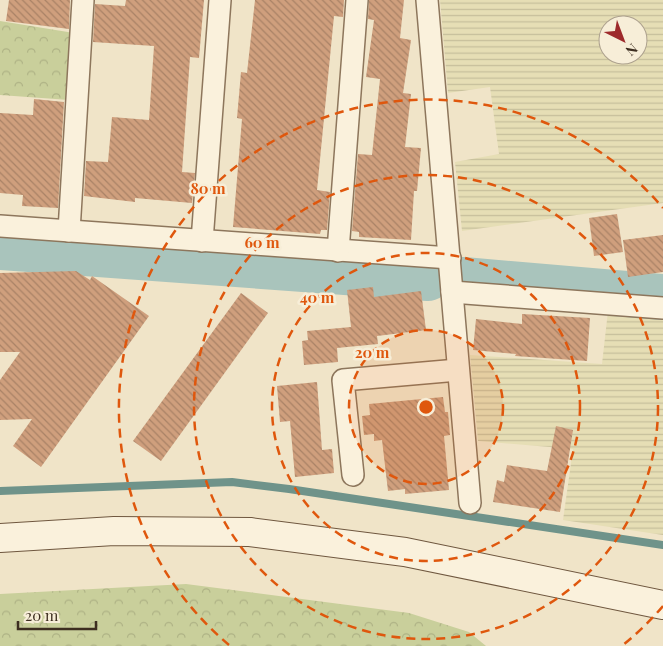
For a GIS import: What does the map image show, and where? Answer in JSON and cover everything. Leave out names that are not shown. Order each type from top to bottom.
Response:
[{"type":"street","points":[[68,231],[83,0]]},
{"type":"street","points":[[202,241],[220,0]]},
{"type":"street","points":[[338,251],[356,0]]},
{"type":"street","points":[[427,0],[470,503]]},
{"type":"street","points":[[0,226],[450,258]]},
{"type":"street","points":[[452,292],[663,308]]},
{"type":"street","points":[[353,475],[343,380],[458,370]]},
{"type":"street","points":[[0,538],[114,531],[250,532],[405,552],[663,605]]},
{"type":"shaded area","points":[[440,0],[663,0],[663,203],[462,231],[455,162],[499,154],[490,87],[448,93]]},
{"type":"shaded area","points":[[608,311],[663,316],[663,535],[563,520],[573,449],[478,441],[470,355],[602,364]]},
{"type":"green space","points":[[0,21],[74,33],[69,100],[0,95]]},
{"type":"green space","points":[[186,584],[409,613],[469,632],[486,646],[0,646],[0,594]]},
{"type":"building","points":[[9,0],[70,0],[69,29],[6,21]]},
{"type":"building","points":[[126,0],[204,0],[199,58],[190,57],[182,172],[195,173],[192,203],[135,198],[135,202],[84,196],[86,161],[108,162],[112,117],[149,120],[154,46],[93,42],[95,4],[125,6]]},
{"type":"building","points":[[255,0],[344,0],[343,17],[334,16],[317,190],[330,192],[327,230],[321,230],[320,234],[233,227],[242,119],[237,118],[241,72],[247,73]]},
{"type":"building","points":[[369,0],[404,0],[400,38],[411,40],[403,93],[411,94],[405,147],[421,148],[417,191],[414,191],[411,240],[359,237],[359,232],[352,231],[358,154],[372,155],[380,79],[366,77],[374,20],[368,19]]},
{"type":"building","points":[[34,99],[64,102],[58,208],[22,206],[23,195],[0,193],[0,113],[33,115]]},
{"type":"building","points":[[617,214],[623,252],[594,256],[589,218]]},
{"type":"building","points":[[663,235],[663,272],[628,277],[623,240]]},
{"type":"building","points":[[76,271],[90,280],[92,276],[149,316],[41,467],[13,446],[32,419],[0,420],[0,380],[20,352],[0,352],[0,273]]},
{"type":"building","points":[[373,287],[374,297],[421,291],[426,330],[377,336],[378,344],[337,348],[338,362],[304,365],[302,341],[308,340],[307,331],[351,327],[347,290]]},
{"type":"building","points":[[241,293],[268,313],[161,461],[133,441]]},
{"type":"building","points":[[522,314],[590,318],[587,361],[515,356],[516,354],[473,350],[476,319],[522,324]]},
{"type":"building","points":[[317,382],[322,450],[332,449],[334,473],[295,477],[290,421],[280,422],[277,386]]},
{"type":"building","points":[[443,397],[445,412],[448,412],[450,435],[444,436],[449,490],[405,494],[405,489],[388,491],[382,440],[374,441],[374,434],[364,435],[362,416],[370,415],[369,404]]},
{"type":"building","points":[[556,426],[573,430],[560,512],[493,502],[497,480],[504,482],[507,465],[547,471]]},
{"type":"waterway","points":[[0,247],[428,278]]},
{"type":"waterway","points":[[463,280],[663,297]]},
{"type":"waterway","points":[[0,491],[232,482],[663,545]]}]
